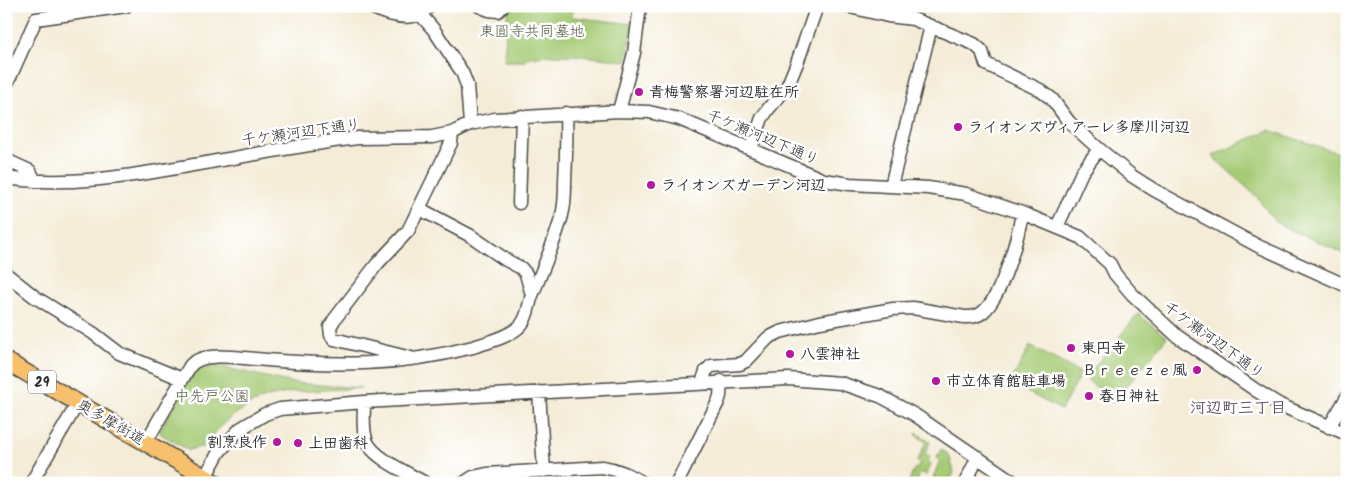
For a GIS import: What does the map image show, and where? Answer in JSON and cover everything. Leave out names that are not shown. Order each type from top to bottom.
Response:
[{"type":"main road","name":"奥多摩街道","points":[[6,361],[146,442],[207,481]]},
{"type":"street","points":[[6,86],[36,19],[126,6]]},
{"type":"street","points":[[369,6],[385,14],[408,16],[425,10]]},
{"type":"street","points":[[407,6],[425,10]]},
{"type":"street","points":[[479,6],[498,11],[503,6]]},
{"type":"street","points":[[619,111],[634,53],[640,6]]},
{"type":"street","points":[[751,149],[762,118],[787,87],[817,6]]},
{"type":"street","points":[[846,6],[888,16],[913,19],[974,44],[982,51],[986,64],[1040,90],[1052,99],[1069,122],[1098,150],[1132,176],[1154,190],[1282,258],[1347,286]]},
{"type":"street","points":[[425,10],[434,30],[462,72],[467,85],[470,124]]},
{"type":"street","points":[[891,186],[931,26]]},
{"type":"street","name":"千ケ瀬河辺下通り","points":[[6,178],[35,181],[78,181],[148,173],[358,138],[432,138],[452,133],[470,124],[496,118],[619,111],[649,112],[679,119],[824,180],[850,184],[928,188],[960,193],[1022,213],[1080,237],[1110,264],[1115,274],[1132,294],[1177,336],[1280,405],[1347,434]]},
{"type":"street","points":[[146,442],[182,378],[194,361],[207,357],[346,364],[387,363],[443,355],[487,343],[521,326],[562,214],[567,147],[566,114]]},
{"type":"street","points":[[519,203],[522,116]]},
{"type":"street","points":[[415,359],[334,339],[331,335],[330,327],[337,315],[377,264],[408,231],[451,143],[452,133]]},
{"type":"street","points":[[1057,227],[1082,172],[1098,150]]},
{"type":"street","points":[[6,160],[30,171],[35,181]]},
{"type":"street","points":[[420,209],[471,236],[521,268],[526,274],[532,295]]},
{"type":"street","points":[[702,382],[706,371],[712,366],[740,364],[746,361],[764,342],[780,332],[820,322],[893,308],[913,308],[964,317],[979,315],[990,303],[1012,258],[1022,213]]},
{"type":"street","points":[[6,274],[35,297],[93,333],[119,353],[182,378]]},
{"type":"street","points":[[207,481],[217,456],[228,440],[246,425],[265,414],[280,409],[298,406],[702,382],[805,379],[840,383],[862,389],[899,405],[1014,483]]},
{"type":"street","points":[[677,483],[718,402],[721,381]]},
{"type":"street","points":[[539,392],[544,471]]},
{"type":"street","points":[[1329,427],[1347,397]]},
{"type":"street","points":[[364,402],[364,432],[372,450],[382,458],[425,483]]},
{"type":"street","points":[[32,483],[78,403]]},
{"type":"street","points":[[965,483],[978,457]]},
{"type":"street","points":[[464,483],[473,477],[481,475],[602,467],[625,472],[643,483]]},
{"type":"green space","name":"東圓寺共同墓地","points":[[508,6],[574,6],[572,17],[633,24],[626,61],[554,55],[529,57],[525,61],[504,61]]},
{"type":"green space","points":[[1269,130],[1338,153],[1347,158],[1347,255],[1276,223],[1257,197],[1212,156]]},
{"type":"green space","points":[[1138,314],[1167,337],[1114,402],[1085,378]]},
{"type":"green space","points":[[1030,346],[1081,373],[1061,410],[1010,383]]},
{"type":"green space","name":"中先戸公園","points":[[213,365],[293,383],[361,388],[292,392],[267,397],[251,404],[231,417],[219,428],[205,446],[188,450],[161,434],[160,430],[192,375],[202,367]]},
{"type":"green space","points":[[917,433],[930,442],[925,454],[930,456],[928,462],[931,464],[927,475],[921,472],[916,483],[908,483],[915,468],[917,469],[920,463],[917,462],[926,442],[916,435]]},
{"type":"green space","points":[[941,449],[949,455],[954,472],[949,483],[938,483],[938,480],[933,478],[940,460],[937,458]]},
{"type":"place","name":"青梅警察署河辺駐在所","points":[[639,92]]},
{"type":"place","name":"ライオンズヴィアーレ多摩川河辺","points":[[958,127]]},
{"type":"place","name":"ライオンズガーデン河辺","points":[[651,185]]},
{"type":"place","name":"東円寺","points":[[1071,348]]},
{"type":"place","name":"八雲神社","points":[[790,354]]},
{"type":"place","name":"Ｂｒｅｅｚｅ風","points":[[1197,370]]},
{"type":"place","name":"市立体育館駐車場","points":[[936,381]]},
{"type":"place","name":"春日神社","points":[[1089,396]]},
{"type":"place","name":"割烹良作","points":[[277,442]]},
{"type":"place","name":"上田歯科","points":[[298,443]]},
{"type":"district","name":"河辺町三丁目","points":[[1238,407]]}]
